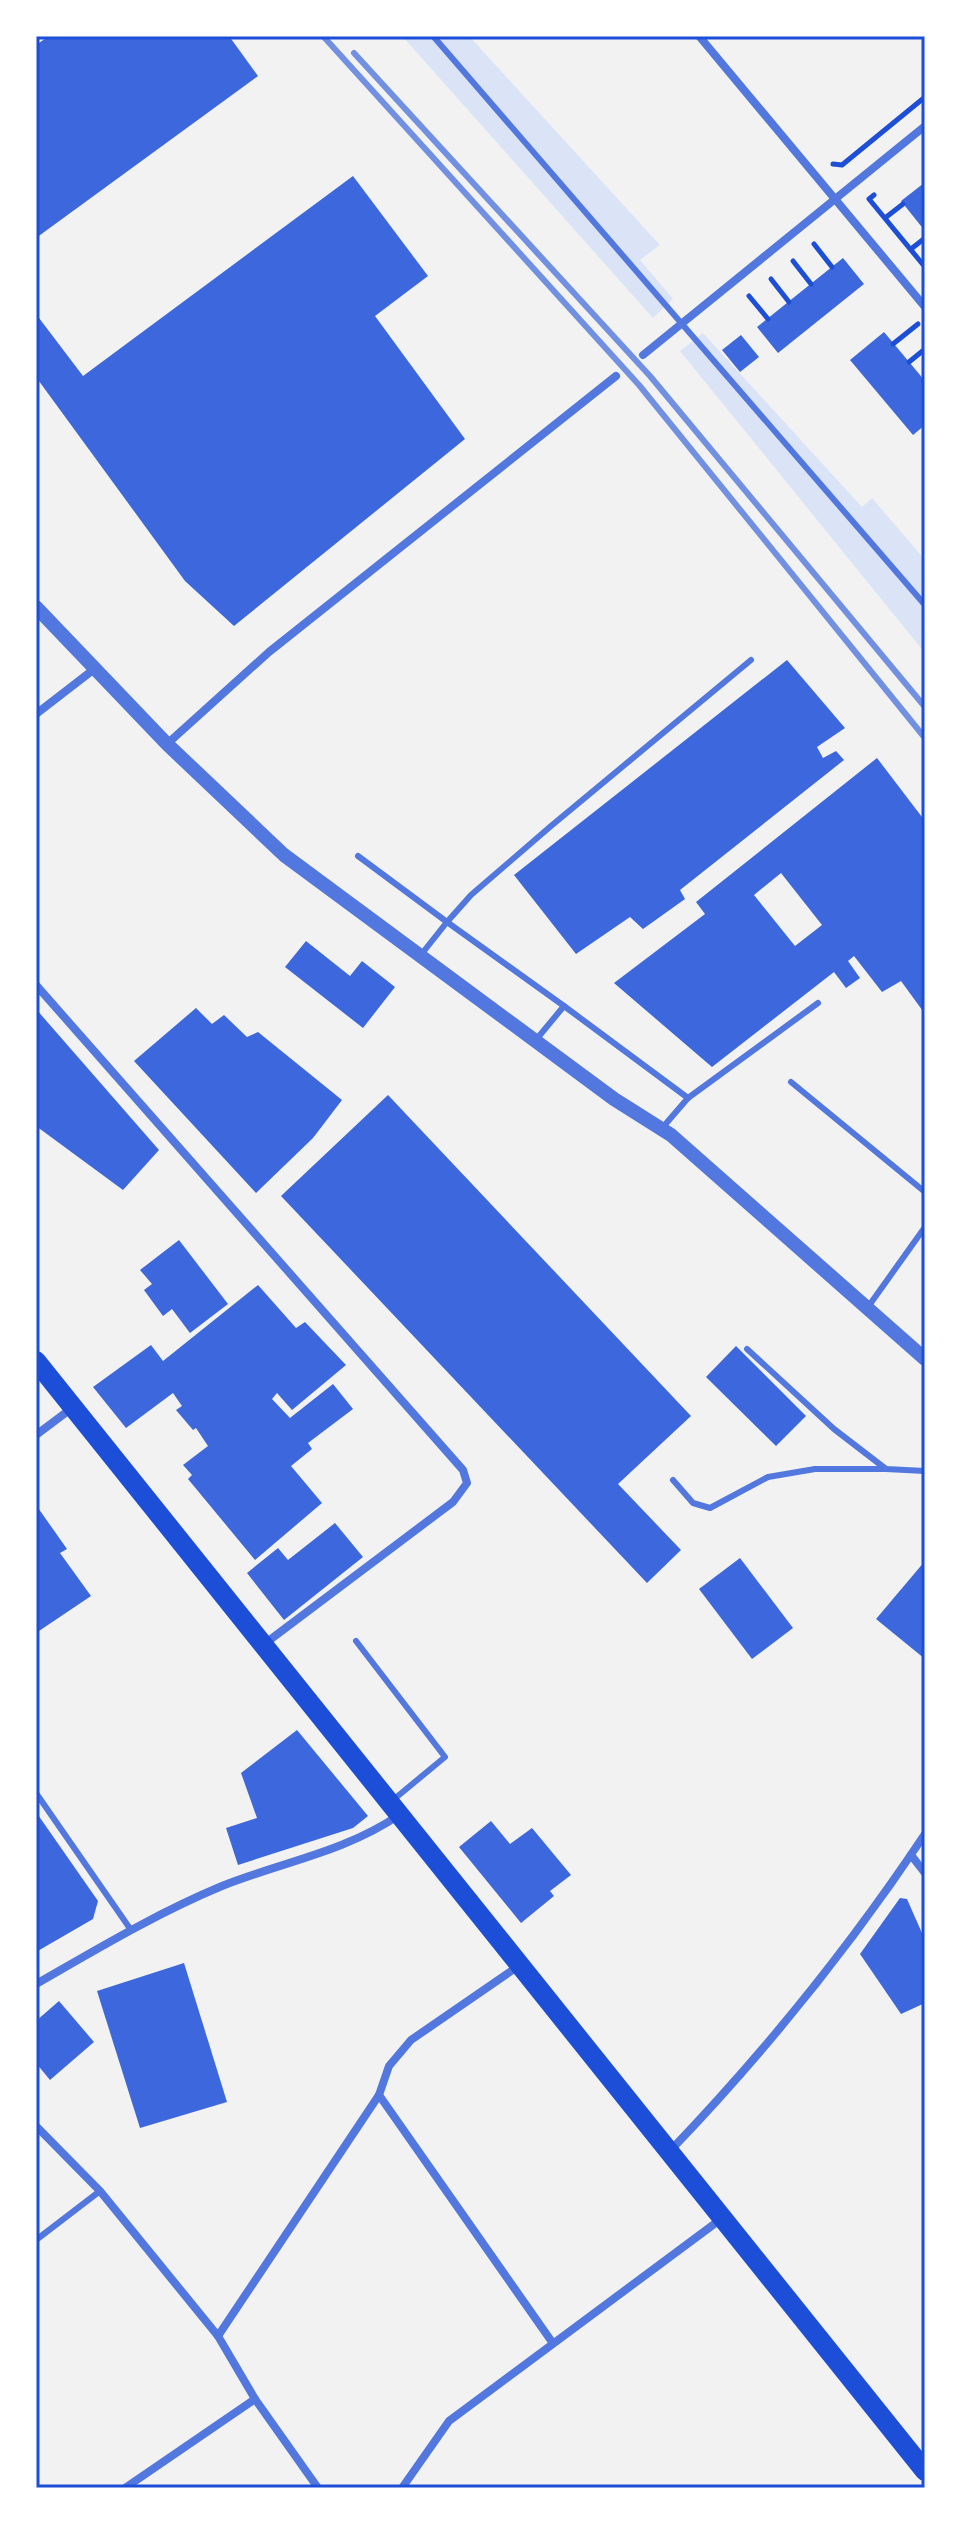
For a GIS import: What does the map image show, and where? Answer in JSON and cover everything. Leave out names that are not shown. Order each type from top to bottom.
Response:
[{"type":"main road","points":[[36,1361],[925,2471]]},
{"type":"street","points":[[699,36],[838,198],[925,307]]},
{"type":"street","points":[[643,355],[925,126]]},
{"type":"street","points":[[167,744],[269,652],[616,376]]},
{"type":"street","points":[[36,607],[93,670],[284,855],[614,1099],[661,1129],[925,1359]]},
{"type":"street","points":[[36,714],[93,670]]},
{"type":"street","points":[[36,985],[463,1470],[467,1483],[453,1502],[263,1645]]},
{"type":"street","points":[[36,1435],[72,1408]]},
{"type":"street","points":[[36,1984],[131,1930],[222,1886],[367,1837],[395,1808]]},
{"type":"street","points":[[668,2153],[751,2067],[859,1930],[925,1834]]},
{"type":"street","points":[[911,1855],[925,1873]]},
{"type":"street","points":[[218,2336],[379,2095],[389,2066],[411,2040],[521,1963]]},
{"type":"street","points":[[379,2095],[552,2342]]},
{"type":"street","points":[[36,2126],[100,2191],[218,2336],[255,2399],[318,2488]]},
{"type":"street","points":[[402,2488],[449,2421],[721,2219]]},
{"type":"street","points":[[125,2488],[255,2399]]},
{"type":"lane","points":[[433,36],[925,605]]},
{"type":"lane","points":[[420,956],[471,895],[751,660]]},
{"type":"lane","points":[[358,856],[688,1098]]},
{"type":"lane","points":[[661,1129],[688,1098],[818,1003]]},
{"type":"lane","points":[[535,1041],[564,1006]]},
{"type":"lane","points":[[791,1082],[925,1192]]},
{"type":"lane","points":[[868,1307],[925,1227]]},
{"type":"lane","points":[[747,1349],[834,1429],[886,1469]]},
{"type":"lane","points":[[673,1480],[693,1503],[710,1508],[768,1477],[815,1469],[925,1471]]},
{"type":"lane","points":[[356,1641],[445,1757],[395,1808]]},
{"type":"lane","points":[[36,1793],[131,1930]]},
{"type":"lane","points":[[36,2240],[100,2191]]},
{"type":"path","points":[[824,154],[834,166],[842,165],[925,97]]},
{"type":"path","points":[[880,190],[869,199],[925,267]]},
{"type":"path","points":[[885,218],[903,204]]},
{"type":"path","points":[[737,306],[825,235]]},
{"type":"path","points":[[911,249],[925,238]]},
{"type":"path","points":[[814,244],[832,267]]},
{"type":"path","points":[[793,261],[811,284]]},
{"type":"path","points":[[771,279],[789,302]]},
{"type":"path","points":[[749,296],[768,319]]},
{"type":"path","points":[[908,312],[925,333]]},
{"type":"path","points":[[893,344],[918,324]]},
{"type":"path","points":[[909,362],[925,349]]},
{"type":"shaded area","points":[[402,36],[469,36],[660,245],[640,260],[673,299],[653,318]]},
{"type":"shaded area","points":[[703,333],[862,507],[872,498],[925,560],[925,653],[680,351]]},
{"type":"building","points":[[49,36],[229,36],[258,76],[36,238],[36,45]]},
{"type":"building","points":[[353,176],[428,276],[375,316],[465,439],[234,626],[185,581],[36,377],[36,314],[83,376]]},
{"type":"building","points":[[925,184],[925,231],[901,201]]},
{"type":"building","points":[[843,258],[864,284],[778,353],[757,327]]},
{"type":"building","points":[[884,332],[925,381],[925,425],[913,435],[850,360]]},
{"type":"building","points":[[741,335],[759,357],[740,372],[722,350]]},
{"type":"building","points":[[787,660],[845,728],[817,747],[823,758],[836,751],[844,760],[680,890],[685,899],[643,929],[630,917],[576,954],[514,875]]},
{"type":"building","points":[[877,758],[925,821],[925,1014],[901,981],[882,992],[854,956],[848,961],[860,978],[846,988],[834,972],[712,1067],[614,983],[705,914],[696,902]],"holes":[[[781,873],[822,925],[795,946],[754,895]]]},
{"type":"building","points":[[306,941],[350,976],[362,961],[395,987],[363,1028],[285,967]]},
{"type":"building","points":[[196,1008],[212,1024],[224,1015],[247,1037],[258,1032],[342,1100],[313,1138],[256,1193],[134,1061]]},
{"type":"building","points":[[36,1009],[159,1150],[123,1190],[36,1126]]},
{"type":"building","points":[[388,1095],[691,1416],[618,1484],[681,1550],[647,1583],[281,1196]]},
{"type":"building","points":[[179,1240],[228,1304],[190,1333],[172,1309],[163,1316],[144,1290],[152,1284],[140,1270]]},
{"type":"building","points":[[258,1285],[296,1328],[305,1322],[346,1365],[292,1410],[277,1393],[272,1399],[290,1418],[333,1384],[353,1409],[308,1443],[312,1449],[291,1466],[322,1503],[255,1560],[188,1479],[192,1475],[183,1465],[208,1446],[196,1428],[193,1430],[176,1410],[182,1406],[173,1393],[126,1428],[93,1387],[151,1345],[163,1361]]},
{"type":"building","points":[[736,1346],[806,1416],[776,1446],[706,1377]]},
{"type":"building","points":[[36,1505],[67,1549],[60,1553],[91,1596],[36,1633]]},
{"type":"building","points":[[335,1523],[363,1557],[284,1620],[247,1573],[278,1548],[288,1560]]},
{"type":"building","points":[[740,1558],[793,1628],[752,1659],[699,1589]]},
{"type":"building","points":[[925,1561],[925,1659],[876,1619]]},
{"type":"building","points":[[297,1730],[368,1816],[353,1828],[238,1865],[226,1828],[257,1818],[241,1773]]},
{"type":"building","points":[[36,1812],[98,1901],[93,1919],[36,1952]]},
{"type":"building","points":[[491,1821],[510,1844],[532,1828],[571,1875],[550,1891],[554,1896],[521,1923],[459,1847]]},
{"type":"building","points":[[900,1898],[907,1899],[925,1940],[925,2003],[901,2014],[860,1954]]},
{"type":"building","points":[[184,1963],[227,2102],[140,2128],[97,1991]]},
{"type":"building","points":[[59,2001],[94,2042],[50,2080],[36,2063],[36,2021]]},
{"type":"railway","points":[[323,36],[639,385],[925,738]]},
{"type":"railway","points":[[354,53],[650,376],[925,707]]}]
